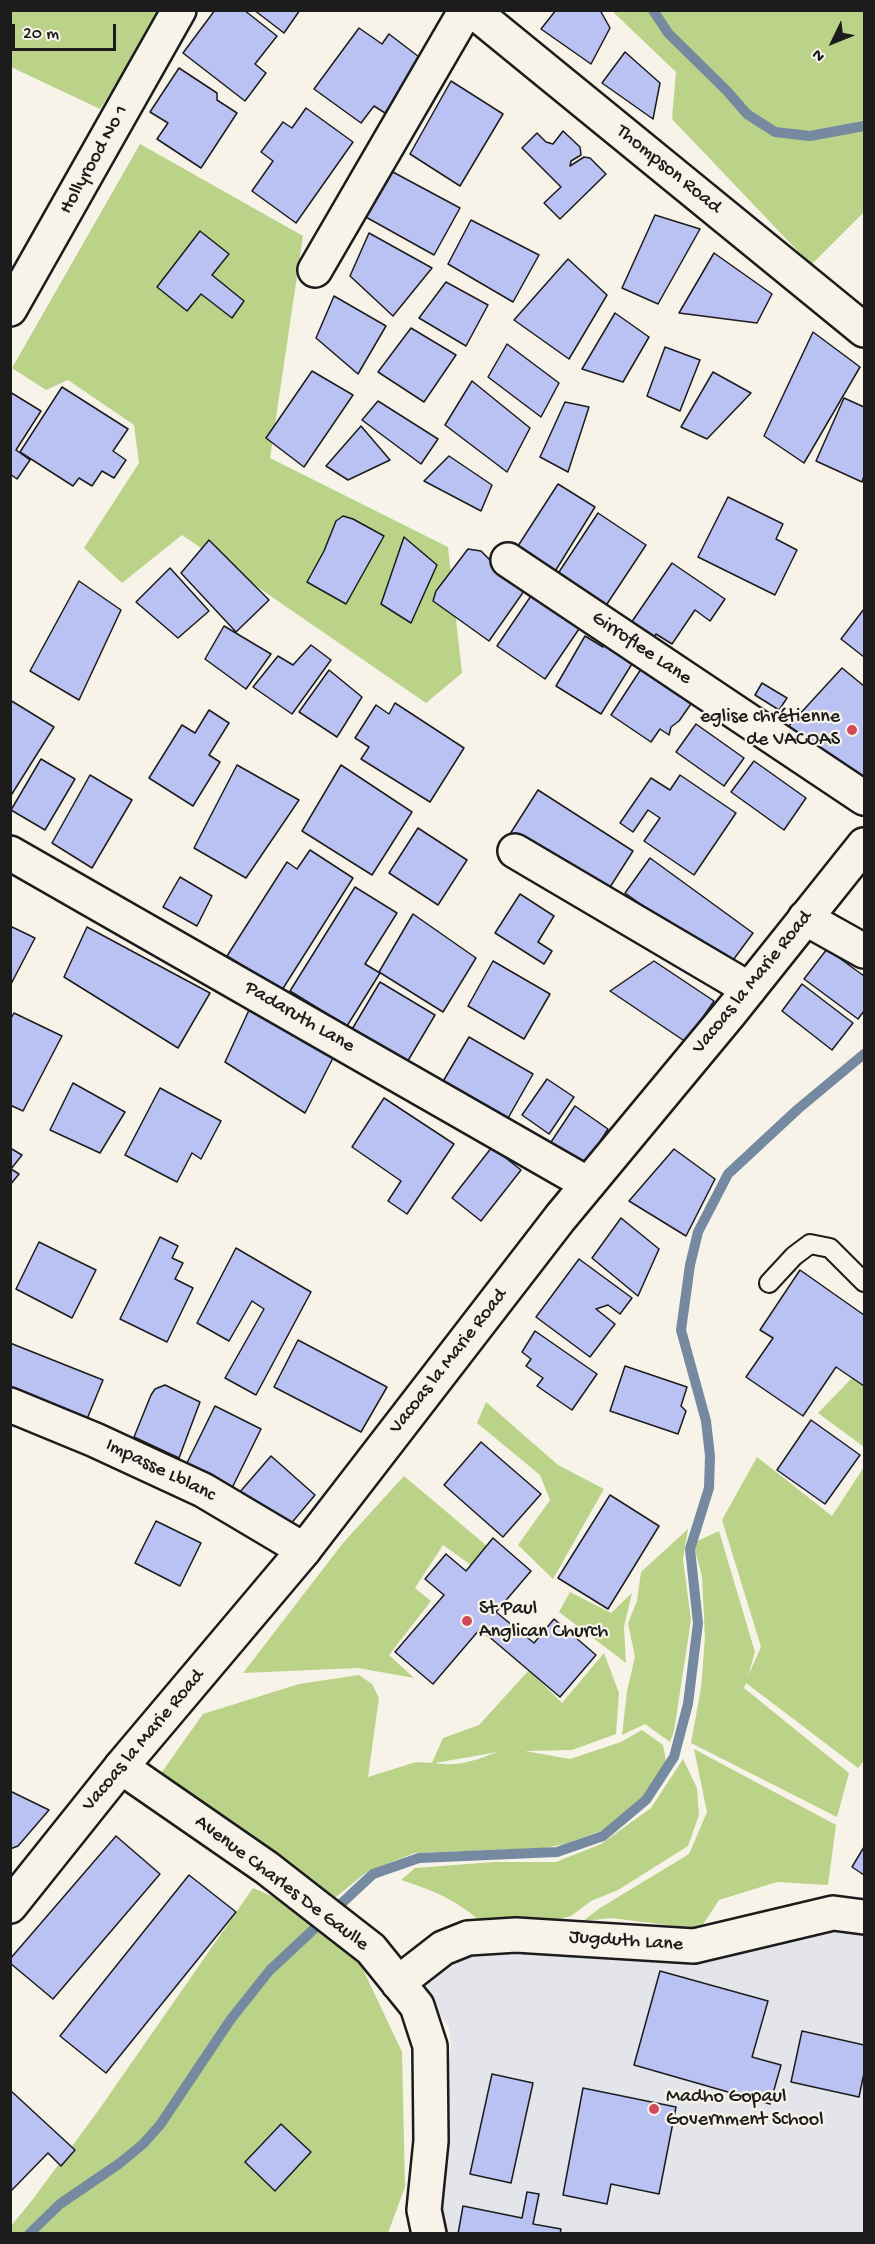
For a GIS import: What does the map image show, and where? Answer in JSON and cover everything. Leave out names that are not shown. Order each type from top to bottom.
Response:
[{"type":"street","name":"Hollyrood No 1","points":[[10,309],[178,10]]},
{"type":"street","points":[[315,270],[466,10]]},
{"type":"street","name":"Thompson Road","points":[[472,10],[864,330]]},
{"type":"street","name":"Girroflee Lane","points":[[508,560],[864,798]]},
{"type":"street","name":"Vacoas la Marie Road","points":[[10,1906],[21,1879],[121,1767],[304,1550],[588,1184],[749,989],[864,844]]},
{"type":"street","points":[[515,851],[749,989]]},
{"type":"street","name":"Padaruth Lane","points":[[10,853],[588,1184]]},
{"type":"street","points":[[805,918],[864,951]]},
{"type":"street","name":"Impasse Lblanc","points":[[10,1404],[203,1490],[304,1550]]},
{"type":"street","name":"Avenue Charles De Gaulle","points":[[121,1767],[267,1868],[371,1950],[417,2006],[430,2046],[430,2141],[424,2210],[429,2234]]},
{"type":"street","name":"Jugduth Lane","points":[[398,1983],[443,1948],[468,1938],[516,1935],[694,1946],[833,1913],[864,1917]]},
{"type":"lane","points":[[769,1282],[794,1256],[810,1244],[830,1248],[864,1282]]},
{"type":"shaded area","name":"Madho Gopaul Government School","points":[[826,1927],[864,1928],[864,2233],[442,2233],[437,2173],[451,2045],[449,2027],[416,1985],[467,1951]]},
{"type":"green space","points":[[12,10],[162,11],[100,109],[11,67],[10,14]]},
{"type":"green space","points":[[612,11],[864,11],[864,212],[811,265],[672,119],[676,72]]},
{"type":"green space","points":[[140,144],[303,236],[270,458],[448,547],[462,673],[426,703],[182,535],[122,583],[84,548],[139,463],[134,425],[68,380],[46,390],[12,368]]},
{"type":"green space","points":[[852,1378],[864,1387],[864,1447],[818,1413]]},
{"type":"green space","points":[[486,1402],[558,1465],[604,1489],[553,1579],[518,1545],[550,1500],[540,1475],[477,1423]]},
{"type":"green space","points":[[757,1457],[832,1516],[864,1467],[864,1761],[858,1768],[746,1683],[744,1688],[849,1773],[837,1817],[691,1743],[701,1688],[705,1638],[702,1576],[693,1543],[719,1531],[755,1652],[748,1676],[761,1647],[722,1520]]},
{"type":"green space","points":[[404,1476],[487,1546],[471,1565],[443,1545],[415,1588],[431,1601],[389,1655],[414,1678],[358,1668],[243,1673],[343,1543]]},
{"type":"green space","points":[[688,1529],[683,1559],[691,1620],[674,1731],[670,1742],[645,1724],[622,1735],[627,1691],[635,1657],[628,1623],[637,1601],[641,1572]]},
{"type":"green space","points":[[570,1592],[611,1613],[632,1593],[624,1627],[626,1663],[559,1612]]},
{"type":"green space","points":[[604,1653],[619,1693],[616,1734],[572,1750],[525,1751],[570,1759],[621,1742],[642,1730],[663,1745],[666,1761],[644,1798],[606,1829],[565,1844],[544,1848],[415,1853],[368,1871],[331,1901],[157,1779],[203,1714],[299,1684],[359,1675],[372,1684],[379,1698],[368,1777],[416,1762],[432,1763],[443,1738],[479,1725],[529,1670],[562,1703]],"holes":[[[498,1752],[459,1763],[435,1763]]]},
{"type":"green space","points":[[694,1749],[836,1825],[828,1885],[777,1882],[719,1900],[700,1929],[611,1918],[583,1921],[600,1908],[689,1854],[707,1812]]},
{"type":"green space","points":[[683,1759],[697,1788],[699,1815],[688,1846],[618,1890],[591,1901],[571,1916],[545,1923],[485,1926],[466,1910],[446,1898],[401,1880],[415,1868],[494,1862],[556,1862],[601,1844],[651,1808]]},
{"type":"green space","points":[[253,1888],[343,1927],[402,2052],[405,2187],[388,2233],[11,2234],[11,2226],[98,2111]]},
{"type":"building","points":[[215,10],[244,10],[277,36],[255,64],[266,73],[245,101],[183,53]]},
{"type":"building","points":[[254,10],[300,10],[284,33]]},
{"type":"building","points":[[556,10],[600,10],[610,28],[591,64],[541,29]]},
{"type":"building","points":[[359,28],[382,44],[389,34],[423,60],[385,113],[374,106],[361,123],[314,89]]},
{"type":"building","points":[[625,52],[660,83],[653,119],[602,83]]},
{"type":"building","points":[[179,68],[217,93],[217,100],[237,113],[201,168],[157,139],[168,123],[150,112]]},
{"type":"building","points":[[451,81],[503,114],[460,186],[410,154]]},
{"type":"building","points":[[306,108],[353,142],[296,223],[252,191],[273,161],[261,152],[283,122],[292,128]]},
{"type":"building","points":[[563,131],[580,147],[581,155],[571,161],[570,166],[584,157],[590,158],[606,174],[560,219],[544,203],[561,187],[522,148],[537,133],[546,142],[553,144]]},
{"type":"building","points":[[391,171],[460,208],[434,255],[364,216]]},
{"type":"building","points":[[655,215],[700,229],[658,304],[622,288]]},
{"type":"building","points":[[471,220],[539,255],[513,302],[448,264]]},
{"type":"building","points":[[200,231],[229,254],[212,275],[244,301],[232,318],[201,294],[187,311],[157,287]]},
{"type":"building","points":[[369,233],[432,268],[393,316],[350,276]]},
{"type":"building","points":[[714,253],[772,294],[757,323],[679,313]]},
{"type":"building","points":[[568,259],[607,295],[569,359],[514,320]]},
{"type":"building","points":[[446,282],[488,305],[466,346],[419,318]]},
{"type":"building","points":[[334,296],[386,326],[358,374],[316,338]]},
{"type":"building","points":[[615,313],[649,337],[623,382],[582,369]]},
{"type":"building","points":[[411,328],[456,355],[424,402],[378,372]]},
{"type":"building","points":[[813,332],[860,367],[804,463],[764,436]]},
{"type":"building","points":[[507,344],[559,383],[541,417],[488,377]]},
{"type":"building","points":[[665,347],[700,360],[680,411],[647,396]]},
{"type":"building","points":[[312,371],[353,395],[304,467],[266,438]]},
{"type":"building","points":[[713,372],[751,393],[707,439],[681,427]]},
{"type":"building","points":[[472,381],[530,428],[507,472],[445,425]]},
{"type":"building","points":[[62,387],[128,429],[113,451],[126,460],[114,478],[102,471],[92,486],[79,478],[73,486],[20,452]]},
{"type":"building","points":[[10,392],[41,411],[16,450],[30,460],[17,479],[10,474]]},
{"type":"building","points":[[844,398],[864,407],[864,476],[862,482],[816,461]]},
{"type":"building","points":[[378,401],[438,439],[421,464],[362,420]]},
{"type":"building","points":[[565,402],[589,407],[568,472],[540,457]]},
{"type":"building","points":[[361,426],[390,460],[348,480],[326,466]]},
{"type":"building","points":[[449,456],[492,485],[481,511],[424,481]]},
{"type":"building","points":[[558,484],[595,507],[554,573],[516,549]]},
{"type":"building","points":[[728,497],[783,524],[776,539],[797,550],[775,595],[698,557]]},
{"type":"building","points":[[598,513],[646,545],[605,607],[557,575]]},
{"type":"building","points":[[343,516],[384,536],[346,604],[307,582],[324,551],[336,521]]},
{"type":"building","points":[[404,537],[437,565],[411,623],[381,604]]},
{"type":"building","points":[[209,540],[269,600],[236,632],[181,573]]},
{"type":"building","points":[[468,549],[481,551],[491,561],[503,566],[526,584],[522,594],[489,641],[433,601],[436,591]]},
{"type":"building","points":[[672,563],[725,599],[710,621],[695,610],[672,644],[656,634],[653,638],[631,623]]},
{"type":"building","points":[[170,568],[209,611],[178,638],[136,602]]},
{"type":"building","points":[[79,581],[121,610],[79,700],[30,671]]},
{"type":"building","points":[[533,593],[581,626],[545,679],[497,646]]},
{"type":"building","points":[[864,609],[864,657],[841,639]]},
{"type":"building","points":[[224,626],[271,654],[246,689],[205,659]]},
{"type":"building","points":[[585,636],[603,647],[607,642],[635,659],[601,714],[556,686]]},
{"type":"building","points":[[311,645],[331,660],[292,714],[253,687],[278,656],[293,665]]},
{"type":"building","points":[[643,666],[693,701],[679,721],[671,727],[669,735],[660,729],[651,742],[611,715]]},
{"type":"building","points":[[842,668],[864,686],[864,788],[786,729]]},
{"type":"building","points":[[329,670],[362,697],[337,737],[299,712]]},
{"type":"building","points":[[762,683],[787,698],[779,710],[755,695]]},
{"type":"building","points":[[10,700],[54,727],[10,797]]},
{"type":"building","points":[[395,703],[464,748],[430,802],[361,759],[369,747],[355,738],[376,705],[389,714]]},
{"type":"building","points":[[209,710],[229,723],[209,755],[220,762],[193,806],[149,778],[182,725],[195,733]]},
{"type":"building","points":[[696,724],[744,758],[724,786],[676,752]]},
{"type":"building","points":[[41,759],[75,779],[45,830],[11,810]]},
{"type":"building","points":[[754,761],[806,798],[784,830],[731,792]]},
{"type":"building","points":[[237,765],[299,800],[246,878],[194,848]]},
{"type":"building","points":[[341,765],[412,812],[372,875],[302,831]]},
{"type":"building","points":[[90,775],[132,800],[92,868],[52,843]]},
{"type":"building","points":[[680,775],[736,813],[694,875],[644,841],[660,818],[648,810],[633,832],[620,823],[651,778],[670,790]]},
{"type":"building","points":[[538,790],[633,851],[605,895],[510,834]]},
{"type":"building","points":[[418,828],[467,860],[438,905],[389,873]]},
{"type":"building","points":[[310,850],[353,878],[282,990],[227,956],[287,862],[297,869]]},
{"type":"building","points":[[650,858],[753,933],[728,967],[625,893]]},
{"type":"building","points":[[180,877],[212,896],[197,926],[163,907]]},
{"type":"building","points":[[355,887],[397,913],[365,964],[380,973],[347,1026],[290,991]]},
{"type":"building","points":[[520,894],[554,916],[538,942],[552,951],[544,964],[495,933]]},
{"type":"building","points":[[413,914],[476,958],[443,1012],[379,972]]},
{"type":"building","points":[[10,926],[35,938],[10,986]]},
{"type":"building","points":[[87,927],[210,993],[178,1048],[64,977]]},
{"type":"building","points":[[827,949],[864,976],[864,1011],[858,1019],[804,979]]},
{"type":"building","points":[[493,961],[550,994],[524,1039],[468,1006]]},
{"type":"building","points":[[654,961],[714,1001],[686,1042],[610,991]]},
{"type":"building","points":[[380,982],[435,1015],[406,1064],[351,1031]]},
{"type":"building","points":[[802,984],[853,1023],[832,1050],[782,1011]]},
{"type":"building","points":[[250,1008],[334,1056],[305,1113],[225,1062]]},
{"type":"building","points":[[14,1013],[62,1036],[23,1111],[10,1105],[10,1020]]},
{"type":"building","points":[[469,1037],[533,1074],[503,1127],[438,1090]]},
{"type":"building","points":[[547,1079],[574,1097],[549,1134],[522,1115]]},
{"type":"building","points":[[73,1083],[125,1112],[100,1153],[50,1130]]},
{"type":"building","points":[[160,1088],[221,1121],[201,1159],[192,1153],[177,1182],[125,1155]]},
{"type":"building","points":[[384,1098],[454,1144],[407,1214],[388,1201],[401,1181],[352,1147]]},
{"type":"building","points":[[575,1106],[608,1129],[583,1168],[549,1145]]},
{"type":"building","points":[[492,1147],[521,1170],[481,1221],[452,1198]]},
{"type":"building","points":[[10,1148],[22,1155],[11,1169],[19,1174],[10,1185]]},
{"type":"building","points":[[674,1149],[715,1179],[686,1236],[629,1201]]},
{"type":"building","points":[[621,1218],[659,1249],[638,1296],[592,1258]]},
{"type":"building","points":[[160,1237],[178,1246],[172,1258],[183,1263],[175,1279],[193,1288],[167,1342],[120,1319]]},
{"type":"building","points":[[39,1242],[96,1270],[72,1318],[16,1289]]},
{"type":"building","points":[[236,1248],[311,1292],[256,1395],[225,1378],[264,1309],[252,1301],[229,1341],[197,1323]]},
{"type":"building","points":[[579,1259],[632,1298],[620,1314],[608,1305],[596,1309],[615,1324],[590,1357],[536,1317]]},
{"type":"building","points":[[800,1270],[864,1315],[864,1386],[836,1367],[803,1416],[746,1377],[773,1338],[760,1330]]},
{"type":"building","points":[[535,1331],[597,1374],[572,1410],[537,1386],[543,1378],[526,1366],[531,1359],[522,1352]]},
{"type":"building","points":[[298,1340],[387,1387],[361,1432],[274,1387]]},
{"type":"building","points":[[10,1343],[103,1380],[85,1424],[10,1393]]},
{"type":"building","points":[[625,1366],[687,1387],[681,1406],[686,1411],[678,1434],[610,1411]]},
{"type":"building","points":[[165,1385],[200,1402],[179,1458],[134,1437],[151,1395],[155,1389]]},
{"type":"building","points":[[215,1406],[261,1429],[232,1488],[186,1465]]},
{"type":"building","points":[[811,1420],[860,1455],[825,1504],[777,1470]]},
{"type":"building","points":[[481,1442],[541,1494],[503,1537],[444,1485]]},
{"type":"building","points":[[271,1456],[315,1495],[284,1532],[239,1493]]},
{"type":"building","points":[[610,1495],[659,1526],[608,1609],[558,1578]]},
{"type":"building","points":[[156,1521],[201,1543],[180,1586],[135,1563]]},
{"type":"building","points":[[493,1538],[531,1571],[496,1612],[534,1643],[554,1619],[596,1655],[560,1697],[480,1629],[433,1684],[395,1652],[444,1595],[425,1579],[446,1554],[466,1571]]},
{"type":"building","points":[[10,1791],[49,1810],[18,1846],[10,1849]]},
{"type":"building","points":[[116,1836],[160,1874],[53,1999],[10,1963],[10,1959]]},
{"type":"building","points":[[864,1847],[864,1875],[852,1867]]},
{"type":"building","points":[[189,1875],[236,1912],[106,2073],[60,2036]]},
{"type":"building","points":[[660,1971],[768,2001],[752,2057],[781,2065],[770,2104],[634,2065]]},
{"type":"building","points":[[802,2031],[864,2045],[864,2073],[859,2097],[791,2082]]},
{"type":"building","points":[[492,2074],[533,2083],[511,2183],[470,2174]]},
{"type":"building","points":[[583,2088],[676,2107],[659,2194],[611,2184],[607,2204],[563,2195]]},
{"type":"building","points":[[10,2090],[75,2150],[61,2166],[48,2153],[10,2192]]},
{"type":"building","points":[[281,2124],[311,2152],[275,2191],[245,2162]]},
{"type":"building","points":[[527,2192],[539,2194],[533,2224],[561,2229],[560,2234],[458,2234],[463,2206],[522,2218]]},
{"type":"waterway","points":[[653,10],[668,33],[747,114],[775,132],[810,136],[864,126]]},
{"type":"waterway","points":[[29,2234],[60,2204],[120,2163],[143,2144],[160,2125],[231,2019],[270,1970],[373,1874],[419,1858],[557,1852],[603,1836],[646,1800],[674,1757],[688,1704],[698,1623],[690,1549],[709,1488],[710,1456],[706,1421],[681,1330],[690,1265],[698,1232],[728,1174],[798,1109],[864,1054]]},
{"type":"place","name":"eglise chrétienne de VACOAS","points":[[852,730]]},
{"type":"place","name":"St Paul Anglican Church","points":[[467,1621]]},
{"type":"place","name":"Madho Gopaul Government School","points":[[654,2109]]}]
